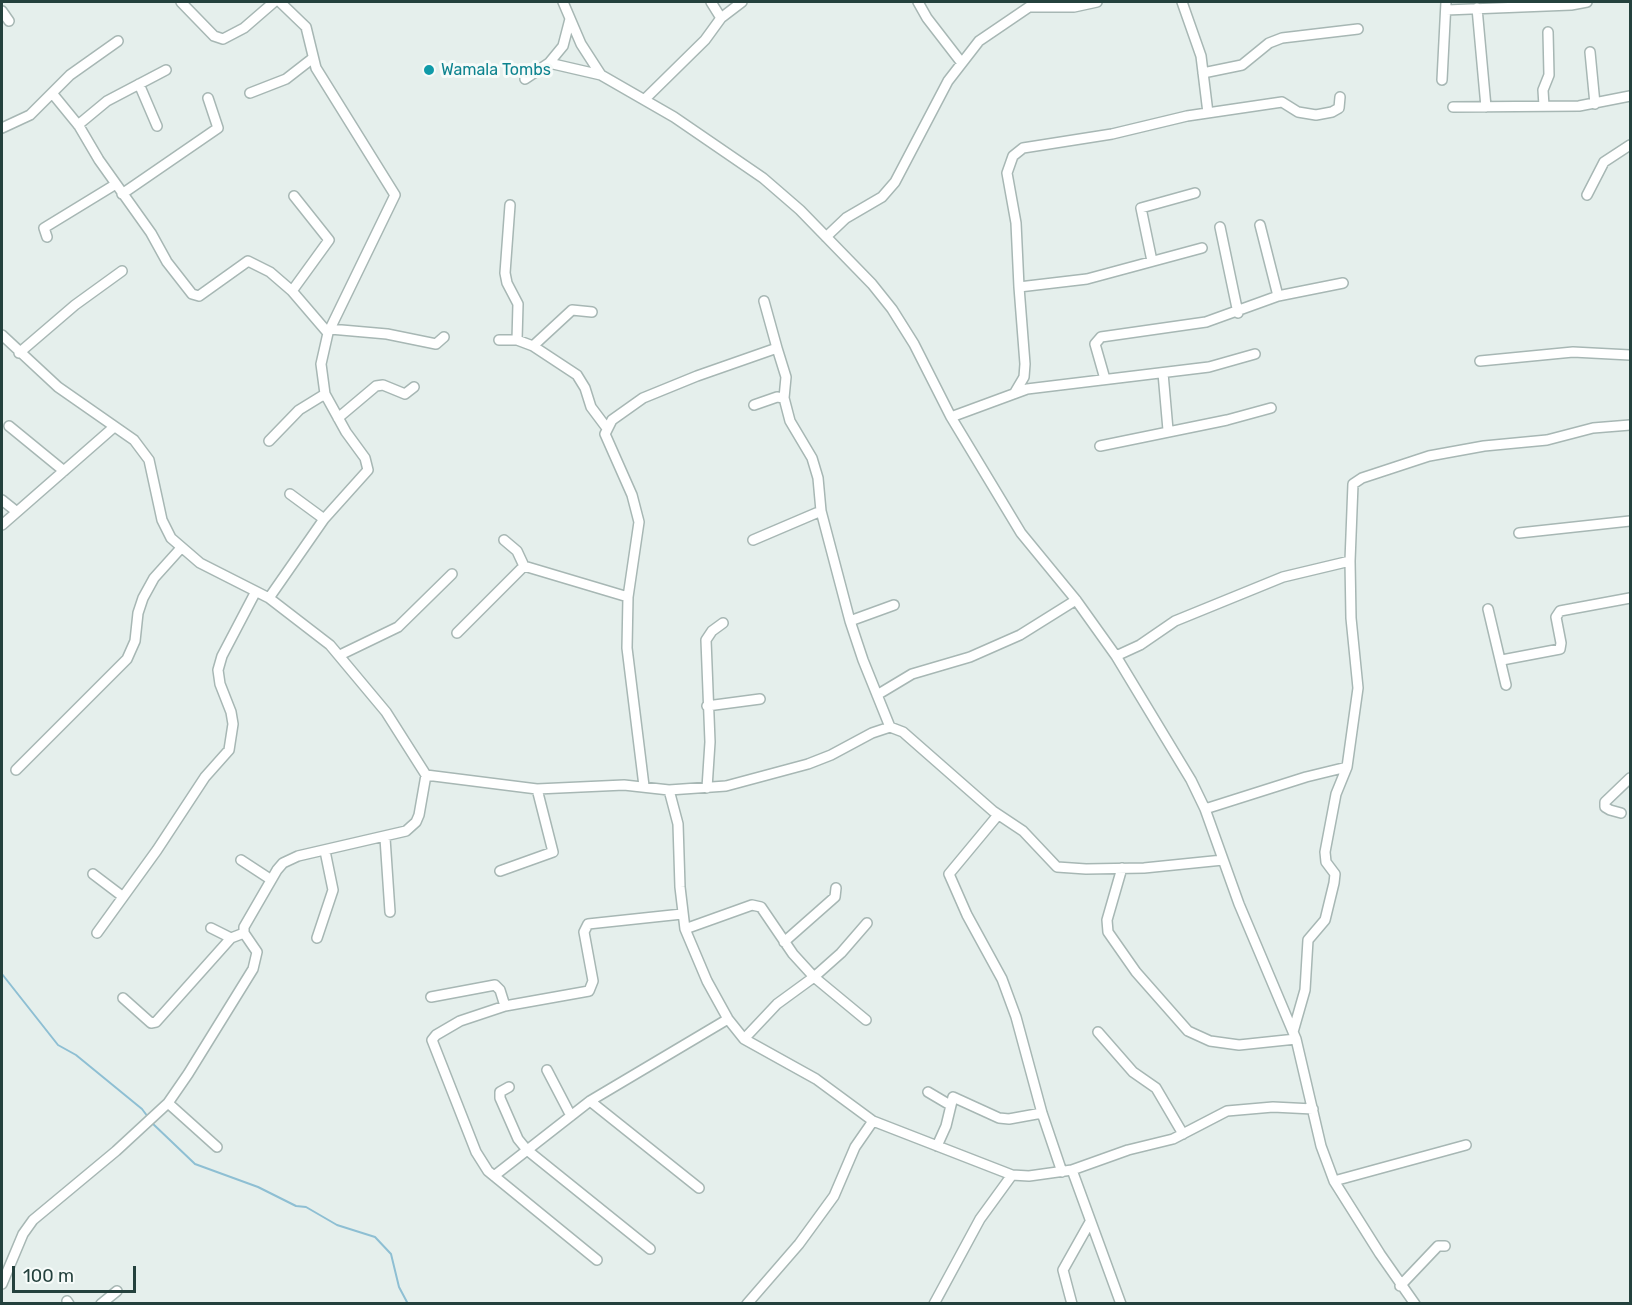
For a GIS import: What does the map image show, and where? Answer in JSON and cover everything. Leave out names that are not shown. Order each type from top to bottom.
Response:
[{"type":"street","points":[[181,2],[218,39],[244,28],[269,3]]},
{"type":"street","points":[[270,598],[324,519],[366,474],[368,466],[325,394],[321,363],[329,331],[389,211],[395,192],[366,153],[316,68],[306,27],[280,2]]},
{"type":"street","points":[[563,2],[593,65],[601,75]]},
{"type":"street","points":[[711,2],[721,18]]},
{"type":"street","points":[[645,99],[705,40],[721,18],[742,2]]},
{"type":"street","points":[[918,2],[927,18],[961,62]]},
{"type":"street","points":[[826,237],[846,218],[882,196],[895,182],[948,81],[979,41],[1030,4],[1074,7],[1097,2]]},
{"type":"street","points":[[1182,2],[1201,56],[1208,113]]},
{"type":"street","points":[[1442,80],[1446,6],[1587,2]]},
{"type":"street","points":[[1484,6],[1486,107]]},
{"type":"street","points":[[2,11],[9,21]]},
{"type":"street","points":[[525,79],[549,63],[566,42],[570,19]]},
{"type":"street","points":[[1203,73],[1242,65],[1269,43],[1282,38],[1358,29]]},
{"type":"street","points":[[1544,106],[1543,90],[1549,75],[1548,32]]},
{"type":"street","points":[[2,128],[30,115],[70,75],[118,40]]},
{"type":"street","points":[[1590,52],[1595,104]]},
{"type":"street","points":[[250,93],[286,79],[313,58]]},
{"type":"street","points":[[549,63],[601,75],[645,99],[763,178],[800,210],[872,284],[892,309],[914,344],[951,417],[1021,533],[1076,600],[1116,656],[1191,780],[1205,809],[1223,860],[1294,1036],[1321,1146],[1334,1181],[1415,1304]]},
{"type":"street","points":[[78,125],[107,101],[166,70]]},
{"type":"street","points":[[139,84],[157,126]]},
{"type":"street","points":[[52,93],[78,125],[122,194],[151,233],[167,262],[194,296],[202,295],[248,261],[270,272],[292,291],[329,331],[387,334],[436,344],[444,337]]},
{"type":"street","points":[[1453,107],[1595,104],[1630,96]]},
{"type":"street","points":[[1014,394],[1024,377],[1026,364],[1016,223],[1007,173],[1013,156],[1023,148],[1112,134],[1208,113],[1282,102],[1298,112],[1316,115],[1339,108],[1340,97]]},
{"type":"street","points":[[122,194],[218,128],[208,98]]},
{"type":"street","points":[[1587,195],[1604,162],[1630,145]]},
{"type":"street","points":[[47,237],[44,228],[116,184]]},
{"type":"street","points":[[1152,261],[1141,208],[1195,194]]},
{"type":"street","points":[[292,291],[329,240],[294,196]]},
{"type":"street","points":[[510,205],[505,268],[507,284],[519,308],[517,340]]},
{"type":"street","points":[[1260,225],[1278,296]]},
{"type":"street","points":[[1220,227],[1238,313]]},
{"type":"street","points":[[1019,287],[1087,279],[1202,248]]},
{"type":"street","points":[[19,353],[75,305],[122,271]]},
{"type":"street","points":[[1105,379],[1095,344],[1101,337],[1168,329],[1238,313],[1278,296],[1343,283]]},
{"type":"street","points":[[764,301],[786,377],[784,398],[790,421],[816,468],[821,511],[850,621],[891,727]]},
{"type":"street","points":[[533,346],[573,310],[592,312]]},
{"type":"street","points":[[2,335],[58,387],[134,440],[149,460],[162,520],[171,538],[200,563],[255,593],[270,598],[340,655],[386,712],[426,775],[416,822],[406,831],[385,838],[291,858],[283,863],[270,879],[246,919],[244,933],[257,952],[253,969],[168,1103],[33,1220],[23,1234],[2,1284]]},
{"type":"street","points":[[499,340],[517,340],[533,346],[577,375],[585,388],[591,406],[606,427],[606,442],[633,495],[639,522],[628,597],[627,648],[644,786]]},
{"type":"street","points":[[606,427],[643,398],[777,348]]},
{"type":"street","points":[[1480,361],[1572,352],[1630,355]]},
{"type":"street","points":[[951,417],[1027,389],[1209,367],[1255,354]]},
{"type":"street","points":[[1163,373],[1168,430]]},
{"type":"street","points":[[338,418],[376,386],[383,385],[405,394],[414,387]]},
{"type":"street","points":[[269,441],[298,410],[325,394]]},
{"type":"street","points":[[754,405],[777,397],[784,398]]},
{"type":"street","points":[[1100,446],[1168,430],[1227,420],[1271,408]]},
{"type":"street","points":[[1294,1036],[1305,990],[1308,940],[1324,920],[1335,878],[1326,861],[1325,852],[1336,794],[1347,767],[1359,688],[1351,618],[1350,561],[1353,489],[1358,480],[1428,456],[1484,446],[1547,440],[1593,428],[1630,425]]},
{"type":"street","points":[[9,426],[64,471]]},
{"type":"street","points":[[2,525],[114,427]]},
{"type":"street","points":[[290,494],[324,519]]},
{"type":"street","points":[[2,500],[17,512]]},
{"type":"street","points":[[753,540],[821,511]]},
{"type":"street","points":[[1519,533],[1630,521]]},
{"type":"street","points":[[504,540],[517,551],[524,567]]},
{"type":"street","points":[[16,770],[66,723],[127,659],[135,641],[142,598],[154,578],[181,548]]},
{"type":"street","points":[[1116,656],[1140,645],[1176,621],[1283,577],[1350,561]]},
{"type":"street","points":[[524,567],[628,597]]},
{"type":"street","points":[[457,633],[524,567]]},
{"type":"street","points":[[340,655],[398,627],[452,574]]},
{"type":"street","points":[[97,933],[157,850],[205,777],[229,750],[233,724],[231,712],[220,684],[218,670],[222,656],[255,593]]},
{"type":"street","points":[[1502,660],[1560,649],[1556,617],[1560,611],[1630,598]]},
{"type":"street","points":[[877,695],[912,674],[994,648],[1020,635],[1076,600]]},
{"type":"street","points":[[850,621],[894,605]]},
{"type":"street","points":[[1488,609],[1502,660],[1506,685]]},
{"type":"street","points":[[707,788],[710,742],[706,640],[712,631],[723,623]]},
{"type":"street","points":[[707,706],[760,699]]},
{"type":"street","points":[[426,775],[537,789],[644,786],[669,790],[707,788],[743,784],[808,764],[831,755],[872,733],[891,727],[903,732],[998,815],[1023,831],[1057,867],[1122,868],[1223,860]]},
{"type":"street","points":[[1205,809],[1306,777],[1347,767]]},
{"type":"street","points":[[1621,813],[1605,807],[1605,802],[1630,778]]},
{"type":"street","points":[[500,871],[554,850],[537,789]]},
{"type":"street","points":[[669,790],[678,824],[682,914],[685,929],[707,981],[728,1019],[744,1039],[816,1079],[873,1121],[1012,1174],[1029,1176],[1067,1171],[1183,1134],[1227,1112],[1273,1107],[1313,1109]]},
{"type":"street","points":[[998,815],[949,874],[967,915],[1002,979],[1016,1017],[1042,1113],[1090,1222],[1121,1304]]},
{"type":"street","points":[[385,838],[390,912]]},
{"type":"street","points":[[317,938],[333,890],[325,851]]},
{"type":"street","points":[[241,860],[270,879]]},
{"type":"street","points":[[1122,868],[1107,920],[1108,932],[1136,972],[1188,1031],[1210,1041],[1239,1045],[1294,1036]]},
{"type":"street","points":[[93,874],[122,896]]},
{"type":"street","points":[[784,942],[835,897],[836,888]]},
{"type":"street","points":[[685,929],[757,905],[764,909],[784,942],[814,977],[866,1020]]},
{"type":"street","points":[[597,1260],[494,1176],[476,1152],[432,1040],[436,1035],[460,1021],[505,1006],[585,993],[592,988],[593,981],[584,932],[588,924],[682,914]]},
{"type":"street","points":[[744,1039],[777,1004],[814,977],[841,953],[867,923]]},
{"type":"street","points":[[212,928],[231,938]]},
{"type":"street","points":[[123,998],[151,1023],[156,1023],[231,938],[244,933]]},
{"type":"street","points":[[431,997],[495,985],[500,990],[505,1006]]},
{"type":"street","points":[[494,1176],[590,1101],[728,1019]]},
{"type":"street","points":[[1098,1032],[1133,1072],[1156,1088],[1183,1134]]},
{"type":"street","points":[[547,1070],[571,1116]]},
{"type":"street","points":[[509,1087],[500,1092],[500,1098],[519,1139],[527,1150],[650,1249]]},
{"type":"street","points":[[928,1092],[950,1105]]},
{"type":"street","points":[[937,1146],[946,1126],[951,1098],[955,1096],[990,1115],[1009,1119],[1042,1113]]},
{"type":"street","points":[[590,1101],[699,1188]]},
{"type":"street","points":[[168,1103],[217,1148]]},
{"type":"street","points":[[747,1304],[799,1244],[834,1196],[855,1147],[873,1121]]},
{"type":"street","points":[[1334,1181],[1466,1145]]},
{"type":"street","points":[[934,1304],[980,1219],[1012,1174]]},
{"type":"street","points":[[1072,1304],[1063,1270],[1090,1222]]},
{"type":"street","points":[[1401,1286],[1438,1246],[1445,1246]]},
{"type":"street","points":[[101,1304],[117,1291]]},
{"type":"waterway","points":[[2,974],[58,1045],[76,1055],[142,1109],[148,1117]]},
{"type":"waterway","points":[[151,1122],[195,1164],[258,1187],[296,1206],[306,1207],[337,1225],[375,1237],[391,1254],[399,1287],[408,1304]]},
{"type":"place","name":"Wamala Tombs","points":[[429,70]]}]
